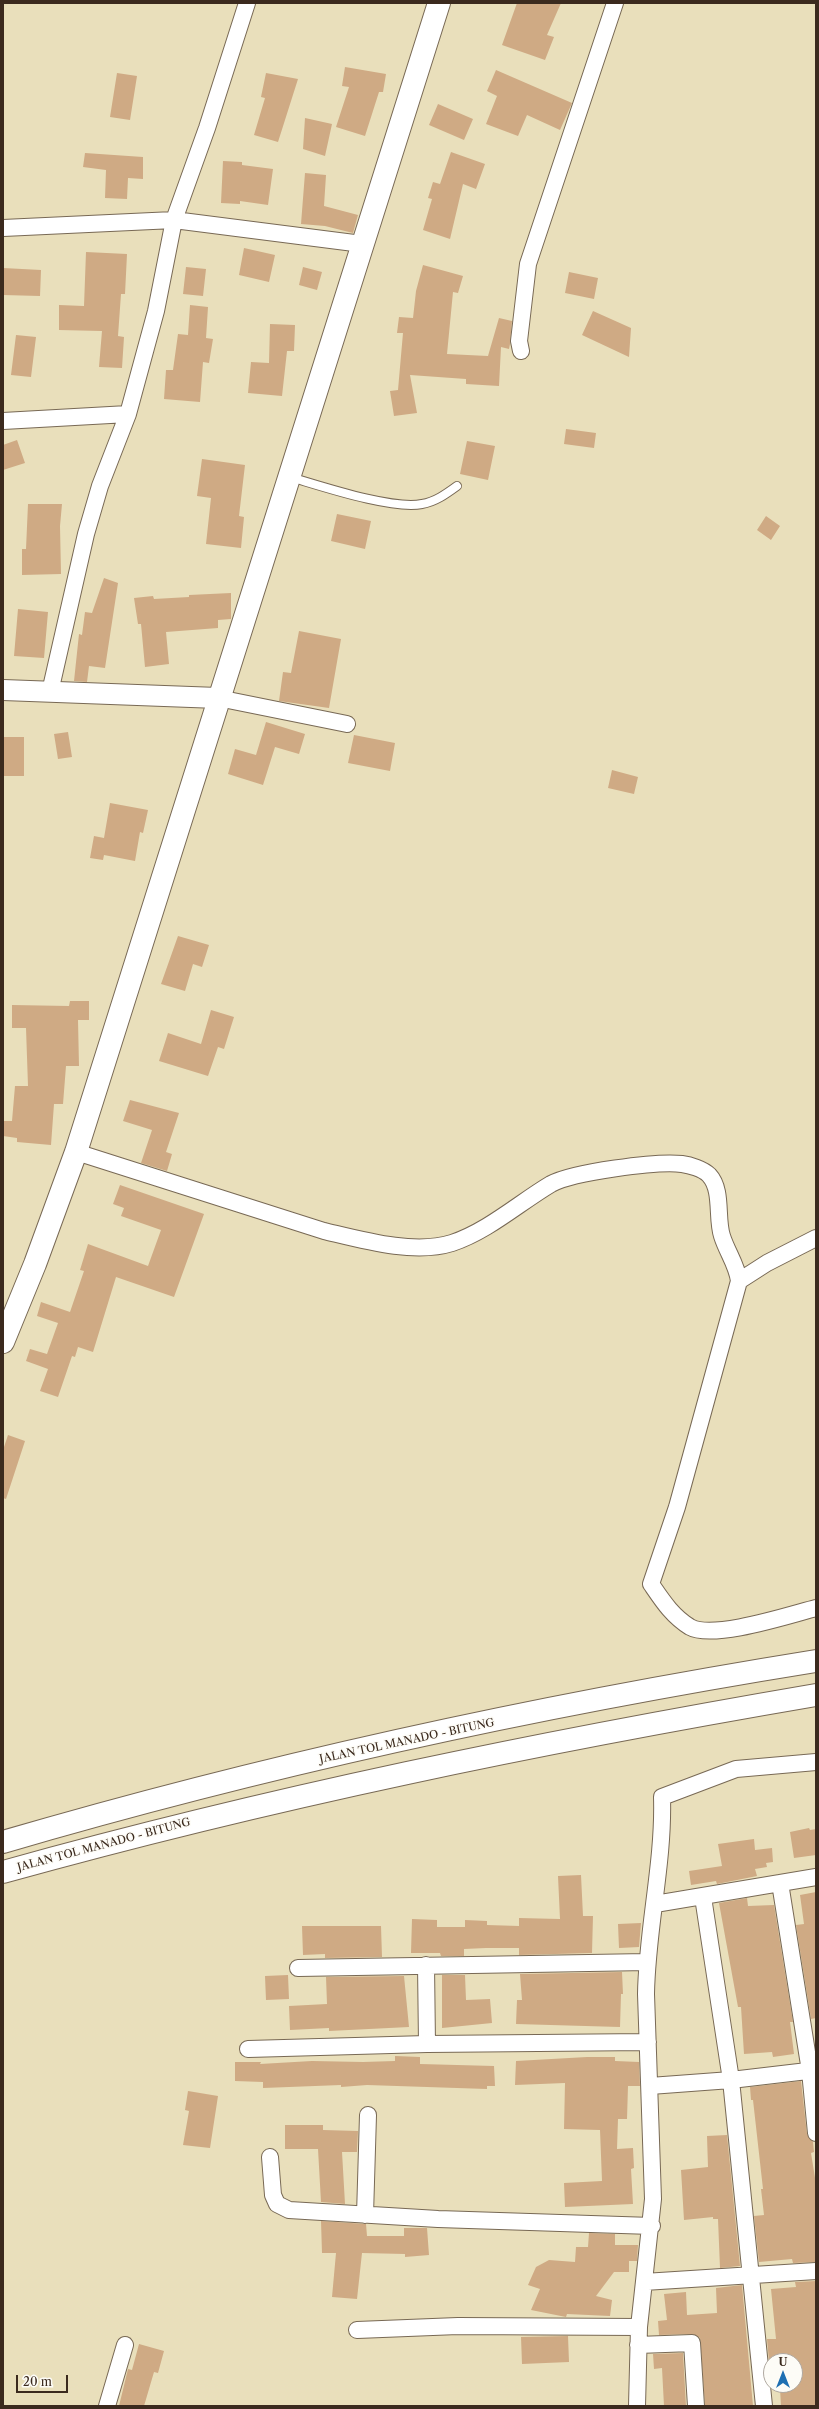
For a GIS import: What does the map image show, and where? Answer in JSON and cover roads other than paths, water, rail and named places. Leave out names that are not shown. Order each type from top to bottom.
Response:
[{"type":"highway","points":[[3,1342],[35,1264],[76,1152],[218,698],[439,3]]},
{"type":"highway","name":"JALAN TOL MANADO - BITUNG","points":[[3,1842],[210,1786],[374,1747],[643,1690],[816,1662]]},
{"type":"highway","name":"JALAN TOL MANADO - BITUNG","points":[[3,1872],[224,1813],[380,1777],[649,1724],[816,1695]]},
{"type":"street","points":[[50,692],[86,534],[100,486],[128,414],[156,311],[174,220],[207,128],[247,3]]},
{"type":"street","points":[[520,352],[519,341],[528,264],[615,3]]},
{"type":"street","points":[[3,228],[174,220],[362,244]]},
{"type":"street","points":[[3,420],[128,414]]},
{"type":"street","points":[[3,690],[218,698],[348,724]]},
{"type":"street","points":[[76,1152],[324,1231],[365,1241],[419,1247],[452,1243],[482,1228],[553,1183],[574,1175],[614,1169],[682,1164],[708,1174],[714,1182],[722,1237],[738,1271],[739,1281],[677,1507],[651,1584],[668,1609],[691,1628],[718,1632],[816,1608]]},
{"type":"street","points":[[739,1281],[767,1263],[816,1238]]},
{"type":"street","points":[[637,2406],[639,2328],[652,2226],[653,2142],[646,1962],[655,1904],[662,1797],[736,1769],[816,1762]]},
{"type":"street","points":[[655,1904],[816,1877]]},
{"type":"street","points":[[780,1882],[813,2070],[816,2133]]},
{"type":"street","points":[[703,1897],[731,2080],[764,2406]]},
{"type":"street","points":[[298,1968],[646,1962]]},
{"type":"street","points":[[426,1965],[427,2044]]},
{"type":"street","points":[[248,2049],[427,2044],[648,2042]]},
{"type":"street","points":[[650,2086],[731,2080],[813,2070]]},
{"type":"street","points":[[364,2215],[368,2115]]},
{"type":"street","points":[[270,2157],[273,2195],[277,2204],[289,2210],[364,2215],[652,2226]]},
{"type":"street","points":[[644,2282],[816,2271]]},
{"type":"street","points":[[357,2330],[474,2326],[639,2328]]},
{"type":"street","points":[[638,2345],[692,2343],[696,2406]]},
{"type":"street","points":[[107,2406],[125,2345]]},
{"type":"lane","points":[[289,477],[389,503],[406,505],[422,504],[436,499],[457,486]]}]
